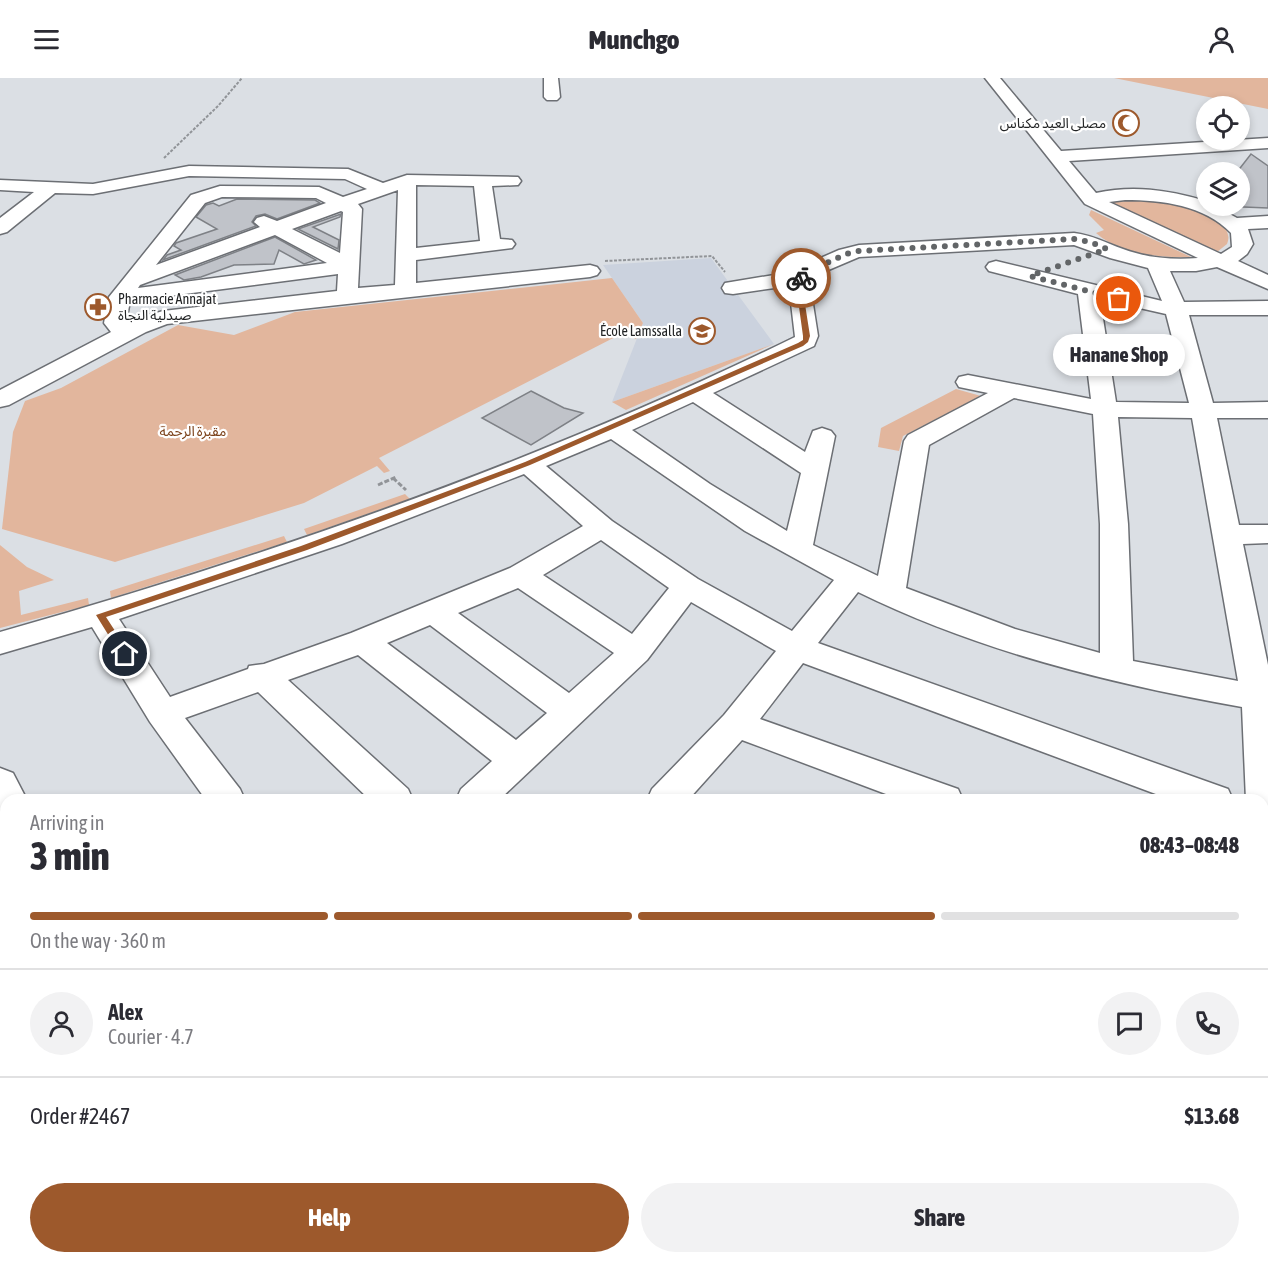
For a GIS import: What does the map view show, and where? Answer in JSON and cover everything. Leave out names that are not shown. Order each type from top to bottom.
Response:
[{"type":"street","points":[[551,78],[552,97]]},
{"type":"street","points":[[992,78],[1092,200],[1113,212],[1268,283]]},
{"type":"street","points":[[1056,157],[1268,143]]},
{"type":"street","points":[[0,185],[76,190],[108,188],[171,172],[189,171],[348,174],[383,189]]},
{"type":"street","points":[[171,172],[349,266]]},
{"type":"street","points":[[405,290],[406,180]]},
{"type":"street","points":[[126,289],[276,228],[406,180],[512,182]]},
{"type":"street","points":[[405,255],[498,245],[482,181]]},
{"type":"street","points":[[0,228],[50,189]]},
{"type":"street","points":[[125,333],[115,323],[126,289],[198,199],[220,191],[319,193],[353,208],[347,296]]},
{"type":"street","points":[[739,287],[791,279],[846,254],[886,248],[965,247],[1074,239],[1156,262],[1184,265],[1219,261],[1235,254],[1243,245],[1242,235],[1233,224],[1207,210],[1166,198],[1124,195],[1092,200]]},
{"type":"street","points":[[1233,224],[1268,222]]},
{"type":"street","points":[[1030,276],[1107,249]]},
{"type":"street","points":[[1156,262],[1176,309],[1203,411],[1263,699],[1265,794]]},
{"type":"street","points":[[126,289],[349,266]]},
{"type":"street","points":[[996,267],[1088,291],[1176,309],[1268,308]]},
{"type":"street","points":[[0,400],[125,333],[163,318],[590,271]]},
{"type":"street","points":[[0,644],[100,615],[304,548],[528,464],[806,341],[799,285],[803,274]]},
{"type":"street","points":[[1088,291],[1105,409],[1114,524],[1117,669]]},
{"type":"street","points":[[968,382],[1105,409],[1268,410]]},
{"type":"street","points":[[890,592],[917,441],[1010,391]]},
{"type":"street","points":[[694,392],[815,470]]},
{"type":"street","points":[[612,428],[691,484],[798,548],[853,577],[961,623],[1117,669],[1263,699]]},
{"type":"street","points":[[798,548],[822,436]]},
{"type":"street","points":[[528,464],[602,527],[687,586],[796,648],[1198,794]]},
{"type":"street","points":[[162,713],[261,675],[362,641],[434,612],[521,575],[602,527]]},
{"type":"street","points":[[1227,535],[1268,534]]},
{"type":"street","points":[[521,575],[636,652]]},
{"type":"street","points":[[678,794],[853,577]]},
{"type":"street","points":[[481,794],[636,652],[687,586]]},
{"type":"street","points":[[434,612],[571,712]]},
{"type":"street","points":[[100,615],[162,713],[223,794]]},
{"type":"street","points":[[362,641],[517,761]]},
{"type":"street","points":[[261,675],[389,794]]},
{"type":"street","points":[[736,724],[928,794]]},
{"type":"path","points":[[171,172],[159,164],[218,106],[242,78]]},
{"type":"path","points":[[590,271],[600,261],[712,256],[739,287]]},
{"type":"path","points":[[378,485],[396,477]]},
{"type":"shaded area","name":"École Lamssalla","points":[[711,258],[774,344],[612,402],[643,323],[603,265]]},
{"type":"green space","points":[[1114,78],[1268,78],[1268,109],[1250,105],[1250,96],[1203,96]]},
{"type":"green space","points":[[1142,200],[1196,211],[1196,216],[1208,216],[1222,224],[1228,233],[1227,244],[1217,252],[1213,251],[1111,202]]},
{"type":"green space","points":[[1091,210],[1191,257],[1166,257],[1116,246],[1096,233],[1104,230],[1089,215]]},
{"type":"green space","name":"مقبرة الرحمة","points":[[612,278],[643,323],[636,339],[623,333],[379,458],[390,471],[384,473],[377,466],[304,503],[115,562],[2,529],[13,432],[25,401],[61,388],[178,325],[234,335],[295,312]]},
{"type":"green space","points":[[774,344],[626,410],[612,402]]},
{"type":"green space","points":[[956,389],[981,396],[903,436],[899,451],[878,447],[881,428]]},
{"type":"green space","points":[[405,494],[410,499],[307,535],[304,529]]},
{"type":"green space","points":[[284,536],[287,542],[111,598],[110,591]]},
{"type":"green space","points":[[0,545],[27,567],[54,580],[19,591],[21,615],[88,598],[89,605],[0,628]]},
{"type":"building","points":[[1251,154],[1268,166],[1268,208],[1250,207],[1250,162],[1245,162]]},
{"type":"building","points":[[237,199],[315,200],[320,203],[277,219],[265,214],[256,216],[252,222],[256,226],[163,260],[167,255],[181,250],[174,246],[176,243],[217,229],[196,217],[206,205],[213,203],[219,206]]},
{"type":"building","points":[[341,214],[340,217],[313,227],[339,240],[338,249],[298,229]]},
{"type":"building","points":[[275,237],[316,260],[304,264],[279,250],[274,264],[234,265],[201,277],[184,280],[175,275]]},
{"type":"building","points":[[531,391],[564,408],[583,413],[531,445],[482,418]]},
{"type":"way so far","points":[[801,278],[803,274],[831,260],[859,251],[886,248],[965,247],[1074,239],[1107,249],[1030,276],[1119,299]]},
{"type":"place","name":"مصلى العيد مكناس","points":[[1126,123]]},
{"type":"place","name":"Hanane Shop","points":[[1119,299]]},
{"type":"place","name":"Pharmacie Annajat صيدلية النجاة","points":[[98,307]]},
{"type":"place","name":"École Lamssalla","points":[[702,331]]},
{"type":"route","points":[[125,654],[100,615],[304,548],[528,464],[806,341],[799,285],[801,278]]}]
